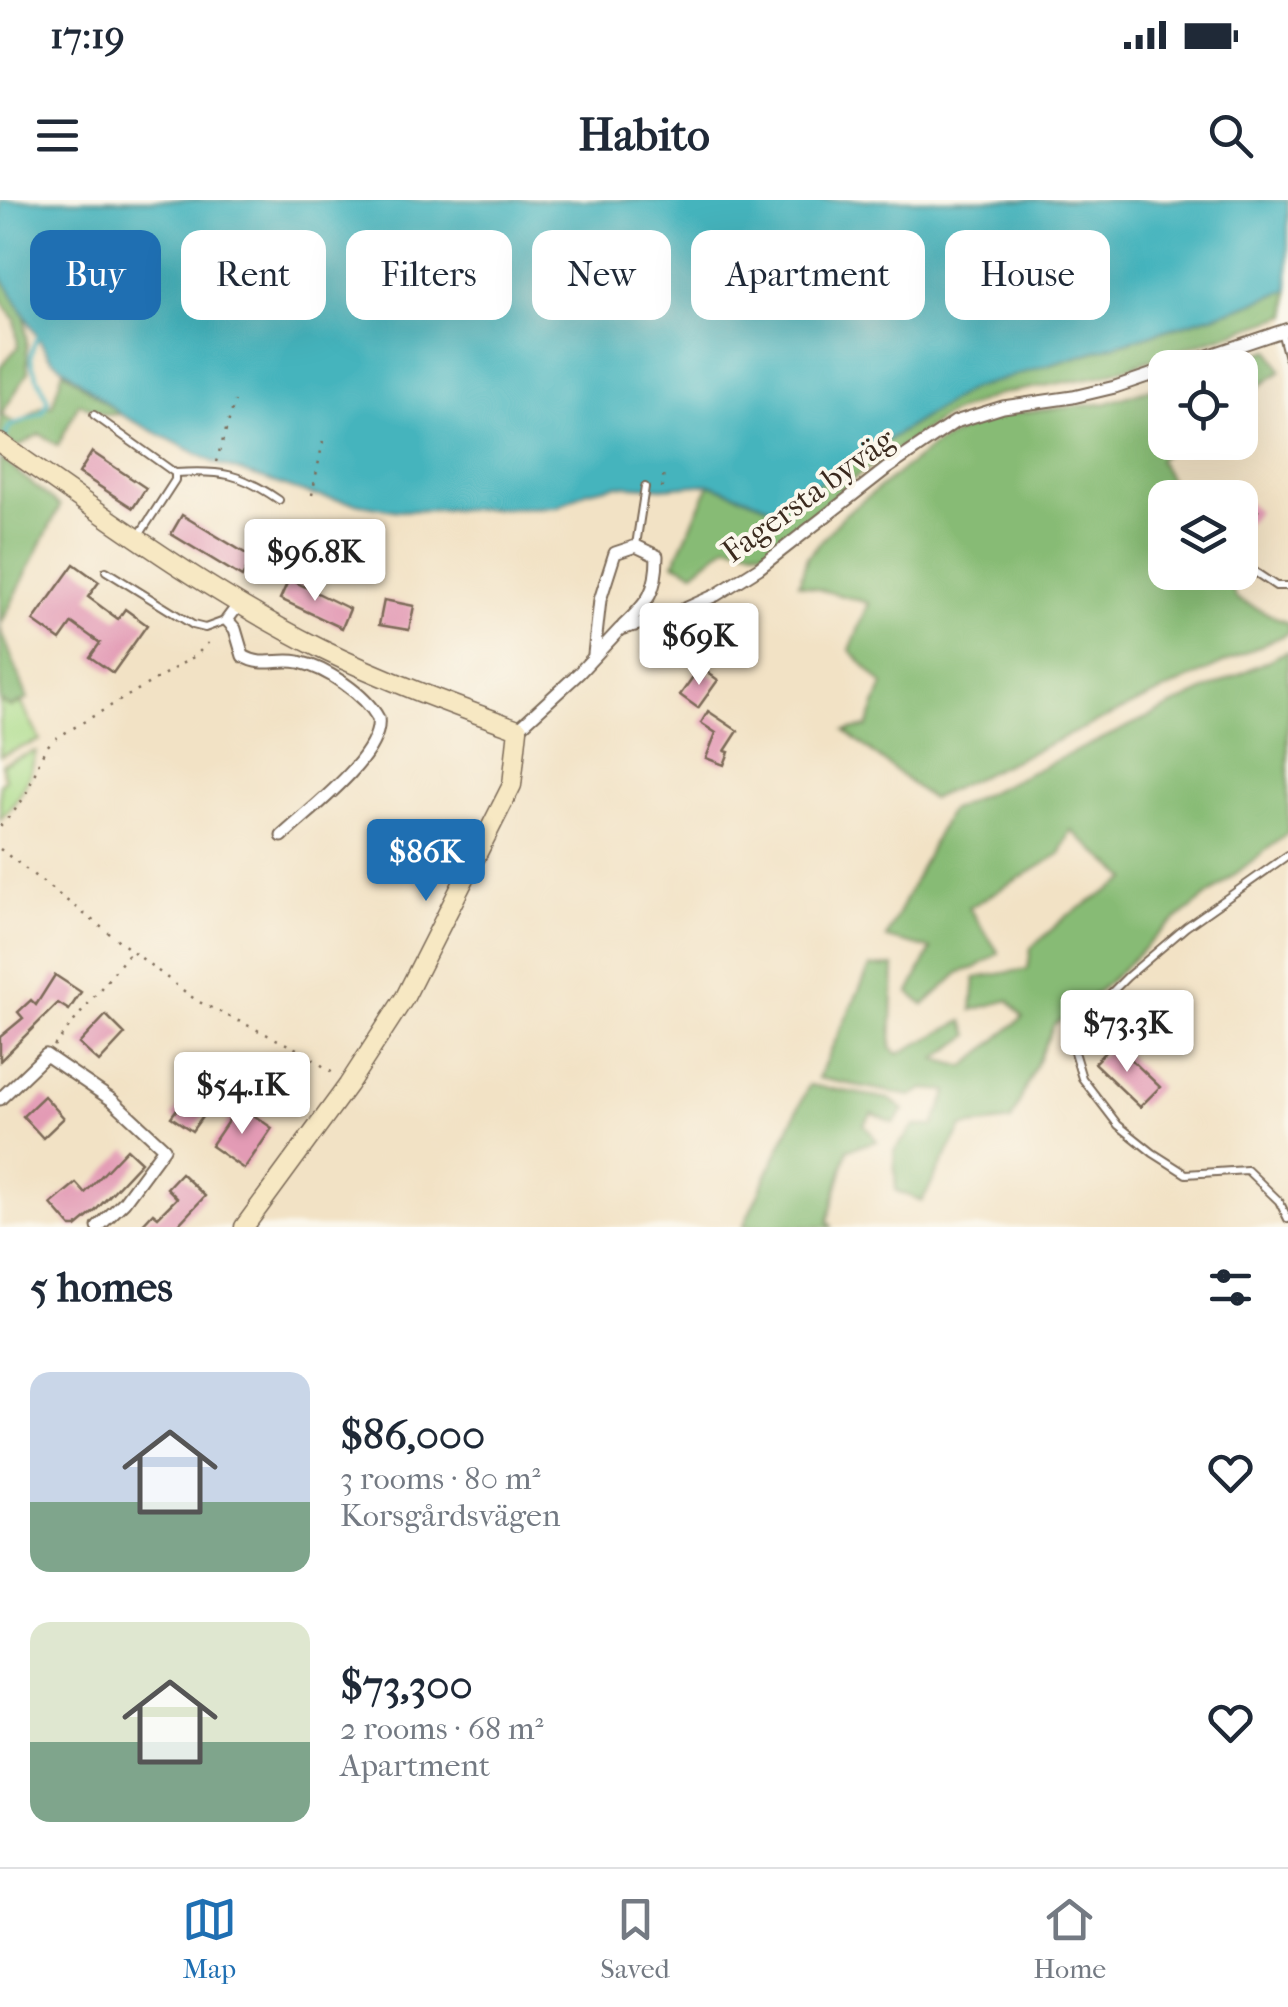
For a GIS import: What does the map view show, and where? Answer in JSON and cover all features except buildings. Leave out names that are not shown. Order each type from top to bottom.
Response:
[{"type":"street","name":"Fagersta byväg","points":[[1225,350],[1284,330]]},
{"type":"street","name":"Fagersta byväg","points":[[620,628],[669,616],[716,595],[759,568],[886,469],[956,422],[1004,407],[1101,391],[1148,376]]},
{"type":"street","points":[[0,443],[239,604],[338,656],[518,729]]},
{"type":"street","points":[[244,1227],[348,1085],[405,998],[512,785],[518,729],[579,674],[594,654],[648,602],[657,579],[657,556],[636,546],[615,553],[600,600],[594,654]]},
{"type":"street","points":[[239,604],[226,620],[236,629],[244,656],[254,662],[301,662],[328,674],[362,699],[378,718],[377,737],[365,758],[282,836]]},
{"type":"street","points":[[0,1099],[46,1055],[112,1100],[164,1148],[124,1202],[98,1227]]},
{"type":"lane","points":[[1284,330],[1288,358]]},
{"type":"lane","points":[[94,415],[175,472],[222,471],[252,481],[279,500]]},
{"type":"lane","points":[[138,538],[175,480],[175,472]]},
{"type":"lane","points":[[636,546],[646,488]]},
{"type":"lane","points":[[106,571],[193,624],[205,628],[226,620]]},
{"type":"lane","points":[[1258,574],[1276,586],[1288,586]]},
{"type":"lane","points":[[1288,855],[1186,927],[1128,978],[1082,1022],[1074,1052],[1082,1078],[1118,1125],[1153,1154],[1186,1174],[1247,1170],[1279,1201],[1288,1220]]},
{"type":"path","points":[[216,463],[235,401]]},
{"type":"path","points":[[312,495],[324,436]]},
{"type":"path","points":[[662,488],[664,470]]},
{"type":"path","points":[[0,826],[19,807],[41,752],[53,740],[195,656],[226,620]]},
{"type":"path","points":[[0,848],[197,1001],[303,1052],[348,1085]]},
{"type":"path","points":[[46,1055],[131,951]]},
{"type":"green space","points":[[0,274],[25,314],[28,372],[1,415],[18,425],[41,407],[52,406],[63,370],[120,414],[105,415],[79,403],[58,446],[40,434],[17,447],[0,436],[0,367],[18,347],[15,319],[0,299]]},
{"type":"green space","points":[[1288,290],[1288,315],[1181,350],[1148,350],[1148,361],[1105,375],[999,394],[947,415],[853,479],[771,551],[727,545],[694,572],[674,563],[710,484],[777,509],[970,389]]},
{"type":"green space","points":[[1270,350],[1281,371],[1258,387],[1258,354]]},
{"type":"green space","points":[[1148,390],[1148,460],[1159,460],[1170,480],[1148,480],[1148,590],[1232,590],[1237,599],[1288,623],[1288,633],[931,799],[845,731],[867,727],[883,685],[850,650],[869,603],[799,584],[807,557],[843,516],[933,446],[994,415],[1107,403]]},
{"type":"green space","points":[[0,458],[60,506],[0,626]]},
{"type":"green space","points":[[0,627],[28,699],[11,707],[0,701]]},
{"type":"green space","points":[[1288,651],[1288,833],[1162,931],[1079,1010],[1054,1024],[1011,1121],[962,1127],[922,1201],[896,1191],[894,1151],[915,1126],[934,1126],[948,1091],[924,1089],[911,1096],[818,1078],[870,967],[894,966],[891,1048],[898,1054],[963,1021],[970,1035],[936,1059],[965,1067],[1023,1017],[1009,1000],[972,1010],[975,978],[1028,969],[1031,948],[1067,916],[1128,879],[1071,830],[1060,854],[969,908],[999,953],[960,972],[924,1005],[909,993],[931,949],[886,938],[949,811]]},
{"type":"green space","points":[[0,701],[11,707],[21,702],[40,740],[0,756]]},
{"type":"green space","points":[[36,751],[24,788],[0,819],[0,784],[5,780],[2,764]]},
{"type":"green space","points":[[809,1085],[889,1099],[904,1110],[894,1123],[872,1113],[864,1124],[877,1141],[848,1149],[828,1221],[832,1227],[743,1227]]},
{"type":"water","points":[[0,200],[1288,200],[1288,290],[970,389],[777,509],[710,484],[662,488],[617,485],[588,491],[557,507],[398,511],[312,495],[215,463],[120,414],[49,356],[0,274]]},
{"type":"waterway","points":[[5,438],[9,427],[42,413],[48,401],[31,360],[40,333]]}]
